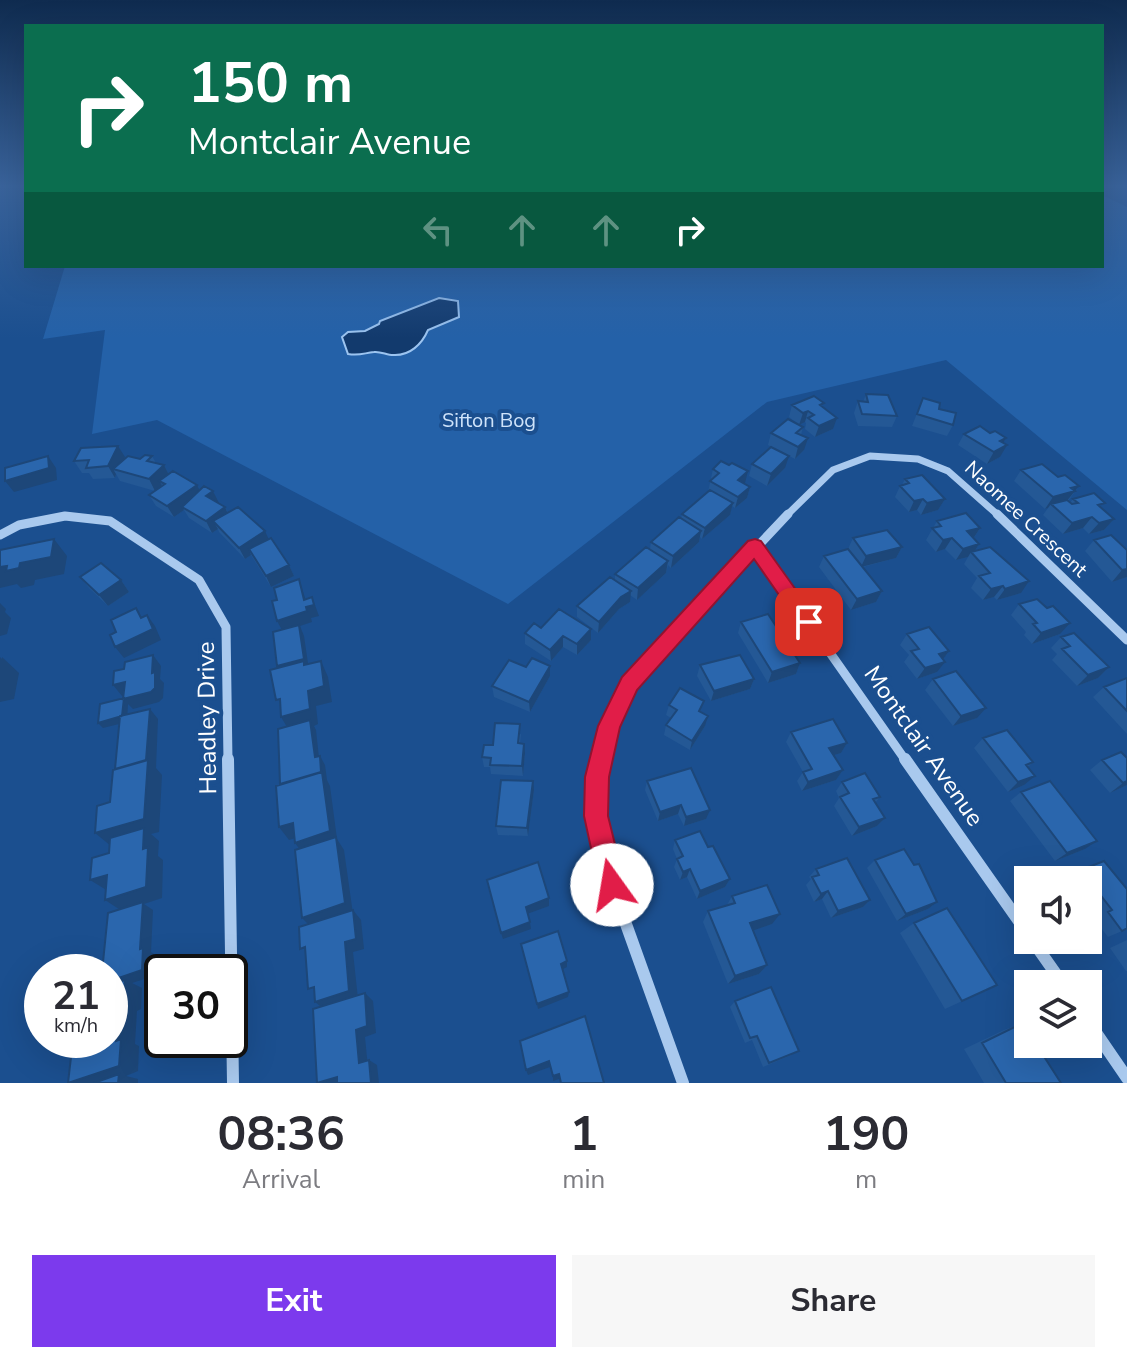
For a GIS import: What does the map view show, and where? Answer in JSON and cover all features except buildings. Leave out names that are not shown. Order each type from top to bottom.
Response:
[{"type":"street","name":"Naomee Crescent","points":[[683,1083],[612,885],[596,816],[597,777],[609,726],[629,683],[755,546],[833,470],[870,456],[918,459],[948,471],[970,488],[1127,640]]},
{"type":"street","name":"Headley Drive","points":[[0,535],[19,525],[65,516],[110,521],[199,580],[226,627],[233,1083]]},
{"type":"street","name":"Montclair Avenue","points":[[755,546],[1014,914]]},
{"type":"street","points":[[1102,1041],[1127,1078]]},
{"type":"green space","name":"Sifton Bog","points":[[1104,237],[1127,237],[1127,510],[946,360],[767,402],[508,604],[157,420],[92,434],[105,330],[43,339],[64,268],[1104,268]]},
{"type":"shaded area","points":[[439,298],[458,301],[459,317],[428,330],[410,351],[399,355],[376,352],[348,354],[342,337],[348,332],[365,331],[380,321]]},
{"type":"route","points":[[612,885],[596,816],[597,777],[609,726],[629,683],[755,546],[809,622]]}]
